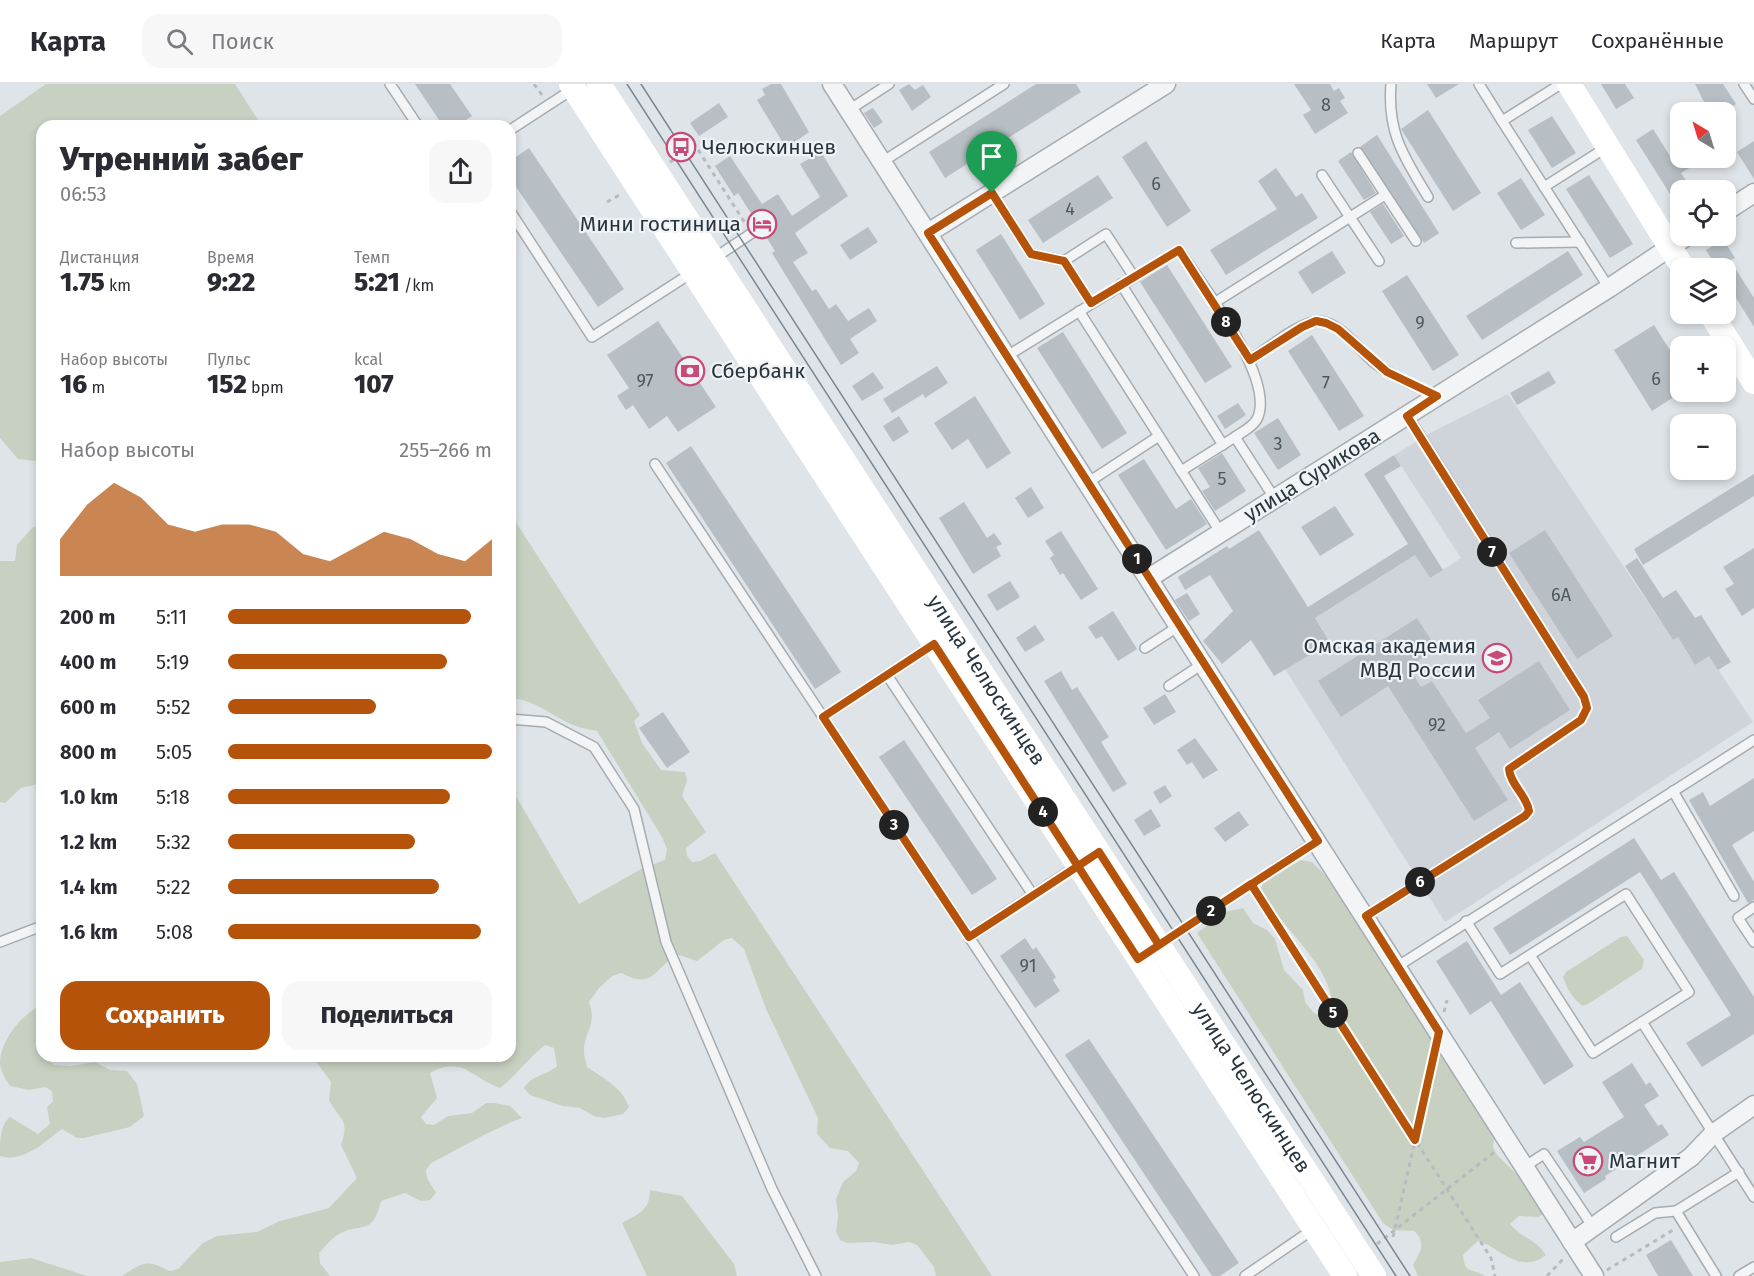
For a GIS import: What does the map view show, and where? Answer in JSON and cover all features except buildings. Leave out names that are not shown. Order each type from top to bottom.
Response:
[{"type":"main road","name":"улица Челюскинцев","points":[[599,84],[1374,1276]]},
{"type":"main road","points":[[1569,84],[1609,146],[1670,230]]},
{"type":"main road","name":"улица Челюскинцев","points":[[575,86],[693,272],[1345,1276]]},
{"type":"main road","points":[[693,272],[713,259]]},
{"type":"main road","points":[[1717,324],[1754,382]]},
{"type":"main road","points":[[934,644],[954,630]]},
{"type":"main road","points":[[1078,866],[1099,852]]},
{"type":"main road","points":[[1138,959],[1159,945]]},
{"type":"street","points":[[832,84],[1398,966],[1594,1276]]},
{"type":"street","points":[[928,233],[1166,84]]},
{"type":"street","points":[[1736,205],[1754,193]]},
{"type":"street","name":"улица Сурикова","points":[[1149,578],[1609,288],[1671,246]]},
{"type":"street","points":[[1573,1244],[1593,1227],[1691,1157],[1714,1133],[1754,1105]]},
{"type":"lane","points":[[390,84],[414,120]]},
{"type":"lane","points":[[849,110],[889,84]]},
{"type":"lane","points":[[882,162],[1004,84]]},
{"type":"lane","points":[[1391,84],[1392,130],[1399,148],[1428,197]]},
{"type":"lane","points":[[1479,84],[1609,288]]},
{"type":"lane","points":[[1502,121],[1561,84]]},
{"type":"lane","points":[[1744,84],[1754,99]]},
{"type":"lane","points":[[516,126],[575,86]]},
{"type":"lane","points":[[1544,187],[1609,146]]},
{"type":"lane","points":[[1358,153],[1416,241]]},
{"type":"lane","points":[[1322,174],[1379,261]]},
{"type":"lane","points":[[992,193],[1031,254],[1064,261],[1106,234],[1134,277]]},
{"type":"lane","points":[[1214,303],[1385,195]]},
{"type":"lane","points":[[516,220],[592,337],[693,272]]},
{"type":"lane","points":[[713,259],[752,233]]},
{"type":"lane","points":[[1516,243],[1544,245],[1580,242]]},
{"type":"lane","points":[[1007,356],[1179,250],[1250,360],[1258,384],[1259,412],[1254,423],[1181,471]]},
{"type":"lane","points":[[1064,261],[1091,303]]},
{"type":"lane","points":[[1121,284],[1223,445]]},
{"type":"lane","points":[[1078,311],[1221,533]]},
{"type":"lane","points":[[1250,360],[1302,327],[1316,321],[1338,329],[1387,372],[1437,396]]},
{"type":"lane","points":[[1366,916],[1525,816],[1529,808],[1510,775],[1511,766],[1581,720],[1587,708],[1584,697],[1407,416]]},
{"type":"lane","points":[[1087,483],[1159,436]]},
{"type":"lane","points":[[1235,437],[1275,499]]},
{"type":"lane","points":[[655,464],[1194,1276]]},
{"type":"lane","points":[[1145,648],[1179,626]]},
{"type":"lane","points":[[823,717],[934,644]]},
{"type":"lane","points":[[1169,686],[1204,663]]},
{"type":"lane","points":[[887,675],[1033,895]]},
{"type":"lane","points":[[516,720],[546,722],[594,747],[634,809],[666,942],[772,1189],[816,1276]]},
{"type":"lane","points":[[1398,966],[1754,740]]},
{"type":"lane","points":[[1673,791],[1734,896]]},
{"type":"lane","points":[[1159,945],[1318,841]]},
{"type":"lane","points":[[969,937],[1078,866]]},
{"type":"lane","points":[[1466,921],[1500,974],[1626,894],[1689,992],[1593,1053],[1530,955]]},
{"type":"lane","points":[[1754,907],[1738,918],[1754,942]]},
{"type":"lane","points":[[0,942],[36,928]]},
{"type":"lane","points":[[1642,1022],[1754,1197]]},
{"type":"lane","points":[[1524,1167],[1544,1154],[1593,1227]]},
{"type":"lane","points":[[1616,1237],[1655,1213],[1676,1211],[1739,1173]]},
{"type":"lane","points":[[1676,1211],[1716,1276]]},
{"type":"lane","points":[[1245,1276],[1314,1229]]},
{"type":"lane","points":[[1739,1276],[1754,1267]]},
{"type":"path","points":[[669,163],[695,145],[752,233]]},
{"type":"path","points":[[607,202],[625,191]]},
{"type":"path","points":[[1251,884],[1491,1258],[1495,1276]]},
{"type":"path","points":[[1393,1237],[1447,1000]]},
{"type":"path","points":[[1373,1247],[1508,1141]]},
{"type":"path","points":[[1612,1267],[1683,1223]]},
{"type":"path","points":[[1547,1276],[1573,1244]]},
{"type":"shaded area","name":"Омская академия МВД России","points":[[1508,394],[1673,640],[1678,637],[1695,665],[1709,656],[1753,722],[1445,922],[1285,669],[1330,643],[1315,618],[1415,555],[1430,578],[1461,558],[1394,455],[1432,432]]},
{"type":"green space","points":[[46,84],[235,84],[258,120],[36,120],[35,461],[18,459],[0,438],[0,116]]},
{"type":"green space","points":[[516,522],[640,715],[634,721],[642,743],[661,770],[685,772],[687,780],[682,796],[706,832],[686,848],[687,856],[692,862],[700,861],[715,853],[992,1276],[936,1276],[934,1267],[917,1245],[909,1242],[892,1245],[874,1242],[848,1243],[840,1240],[836,1232],[838,1216],[836,1199],[843,1182],[856,1171],[859,1163],[848,1151],[830,1148],[817,1134],[818,1118],[766,1009],[744,949],[732,938],[724,940],[697,961],[679,955],[648,978],[632,978],[621,973],[612,976],[589,1002],[592,1017],[584,1045],[587,1067],[622,1094],[629,1107],[623,1114],[604,1118],[594,1116],[580,1108],[563,1106],[530,1095],[524,1088],[528,1083],[557,1066],[554,1048],[545,1045],[500,1088],[459,1067],[441,1068],[430,1073],[437,1098],[421,1117],[426,1124],[434,1125],[448,1116],[472,1113],[486,1103],[510,1106],[522,1118],[487,1133],[431,1163],[426,1170],[427,1178],[436,1193],[430,1200],[421,1201],[405,1193],[381,1201],[374,1220],[369,1225],[344,1231],[334,1238],[319,1253],[320,1263],[330,1276],[122,1276],[146,1264],[156,1265],[170,1271],[178,1269],[203,1243],[217,1236],[257,1232],[280,1221],[329,1208],[357,1178],[341,1145],[344,1124],[329,1100],[331,1082],[316,1062],[516,1062],[516,796],[579,904],[643,868],[665,860],[667,849],[662,837],[597,731],[576,726],[516,699]]},
{"type":"green space","points":[[33,527],[36,527],[36,784],[21,788],[5,803],[0,802],[0,561],[15,561],[17,545]]},
{"type":"green space","points":[[1301,860],[1312,862],[1326,876],[1495,1132],[1493,1147],[1497,1155],[1525,1182],[1546,1213],[1538,1217],[1519,1216],[1510,1224],[1546,1255],[1536,1261],[1518,1261],[1478,1241],[1463,1255],[1464,1262],[1470,1270],[1485,1276],[1418,1276],[1413,1265],[1421,1248],[1418,1235],[1414,1231],[1393,1230],[1383,1223],[1197,933],[1225,912],[1243,908],[1253,923],[1267,930],[1275,939],[1284,970],[1303,990],[1305,1002],[1313,1012],[1322,1018],[1330,1015],[1332,1000],[1328,984],[1319,968],[1260,892],[1263,883]]},
{"type":"green space","points":[[1627,936],[1644,960],[1642,969],[1583,1006],[1566,985],[1563,977],[1566,972],[1621,937]]},
{"type":"green space","points":[[36,1008],[36,1062],[71,1066],[95,1062],[110,1070],[127,1071],[137,1084],[144,1116],[130,1127],[84,1138],[77,1138],[62,1129],[25,1154],[17,1157],[0,1156],[2,1129],[10,1117],[38,1134],[50,1124],[47,1107],[53,1101],[52,1091],[45,1087],[29,1090],[10,1086],[0,1064],[4,1046],[13,1029]]},
{"type":"green space","points":[[650,1190],[682,1196],[734,1264],[737,1276],[647,1276],[622,1223],[646,1207]]},
{"type":"green space","points":[[31,1258],[87,1276],[0,1276],[0,1262]]},
{"type":"tram line","points":[[627,84],[1396,1276]]},
{"type":"tram line","points":[[641,84],[1410,1276]]},
{"type":"place","name":"Челюскинцев","points":[[681,147]]},
{"type":"place","name":"Мини гостиница","points":[[762,224]]},
{"type":"place","name":"Сбербанк","points":[[690,371]]},
{"type":"place","name":"Омская академия МВД России","points":[[1497,658]]},
{"type":"place","name":"Магнит","points":[[1588,1161]]},
{"type":"route","points":[[992,193],[928,233],[1318,841],[1251,884],[1159,945],[1099,852],[1078,866],[969,937],[823,717],[934,644],[1078,866],[1138,959],[1251,884],[1415,1140],[1439,1032],[1366,916],[1528,814],[1528,805],[1510,775],[1509,769],[1514,763],[1581,720],[1587,708],[1584,697],[1407,416],[1437,396],[1387,372],[1375,364],[1338,329],[1316,321],[1302,327],[1250,360],[1179,250],[1091,303],[1064,261],[1031,254],[992,193]]}]
